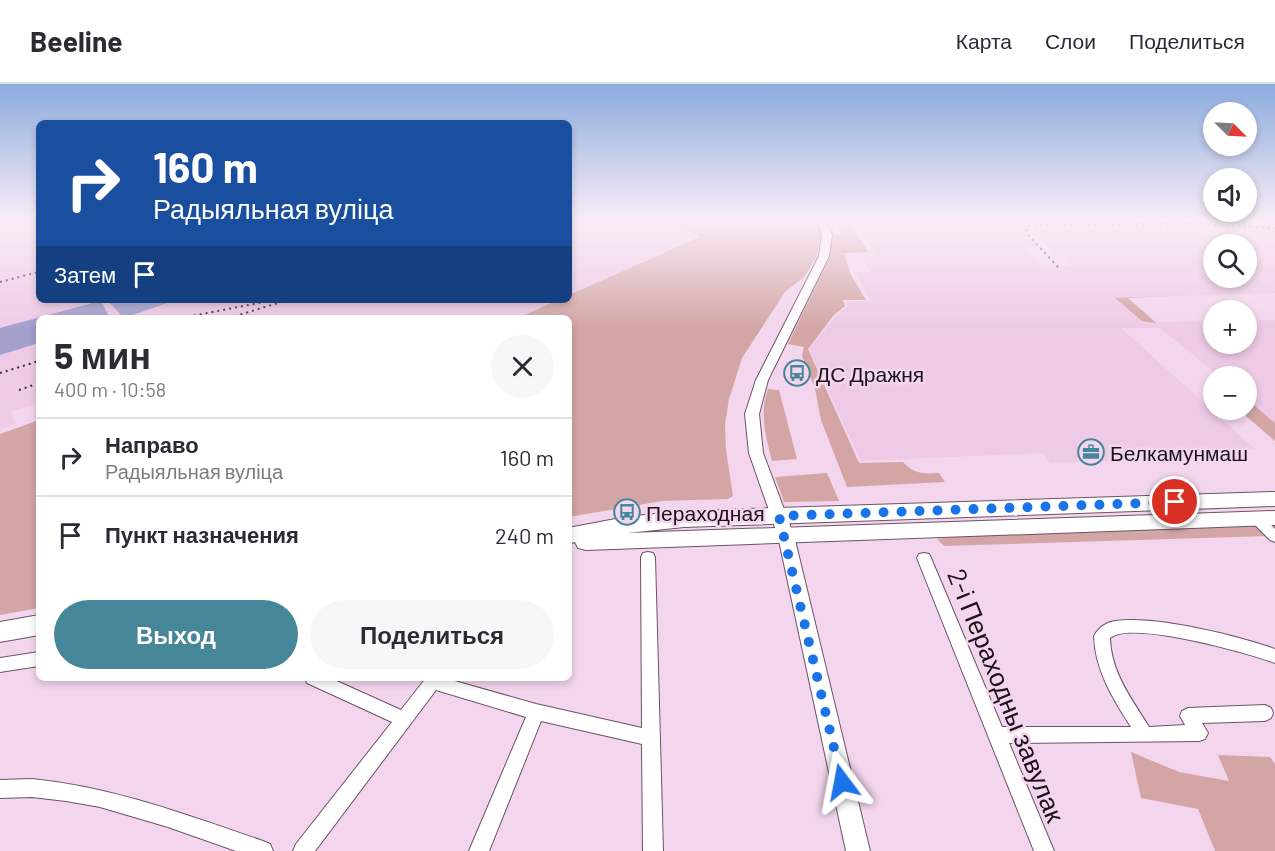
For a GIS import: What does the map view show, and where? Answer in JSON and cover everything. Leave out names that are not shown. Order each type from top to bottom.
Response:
[{"type":"main road","points":[[572,543],[1081,505],[1275,499]]},
{"type":"main road","points":[[1081,505],[1096,524]]},
{"type":"main road","points":[[572,535],[626,525],[684,519],[783,526],[1096,524],[1266,519]]},
{"type":"main road","points":[[0,632],[36,626]]},
{"type":"street","points":[[824,257],[753,400],[752,414],[756,453],[783,526],[858,851]]},
{"type":"street","points":[[1266,519],[1275,537]]},
{"type":"street","points":[[648,557],[653,851]]},
{"type":"street","name":"2-і Пераходны завулак","points":[[924,558],[1044,851]]},
{"type":"street","points":[[1144,735],[1107,668],[1101,648],[1102,636],[1108,629],[1119,626],[1171,631],[1248,646],[1275,656]]},
{"type":"street","points":[[0,665],[36,659]]},
{"type":"street","points":[[321,681],[403,719]]},
{"type":"street","points":[[303,851],[433,681]]},
{"type":"street","points":[[437,681],[536,712],[650,738]]},
{"type":"street","points":[[479,851],[536,712]]},
{"type":"street","points":[[997,735],[1199,733],[1188,716],[1266,713]]},
{"type":"street","points":[[0,789],[61,792],[141,808],[262,851]]},
{"type":"shaded area","points":[[0,257],[36,257],[36,303],[551,303],[525,315],[36,315],[36,404],[11,412],[15,424],[0,429]]},
{"type":"shaded area","points":[[572,257],[656,257],[572,294]]},
{"type":"shaded area","points":[[655,257],[816,257],[804,277],[785,292],[742,358],[729,399],[725,425],[726,450],[733,496],[728,499],[662,501],[572,516],[572,315],[525,315],[551,303],[572,303],[572,294]]},
{"type":"shaded area","points":[[845,257],[851,275],[866,300],[843,300],[845,306],[833,316],[808,349],[859,463],[903,462],[911,469],[920,472],[939,473],[945,482],[847,487],[821,420],[815,389],[802,356],[804,347],[788,344],[829,258]]},
{"type":"shaded area","name":"Белкамунмаш","points":[[861,257],[1033,257],[1044,267],[1073,266],[1064,257],[1203,257],[1203,288],[1257,288],[1257,257],[1275,257],[1275,293],[1128,298],[1156,322],[1203,321],[1203,354],[1257,354],[1257,321],[1275,320],[1275,423],[1257,408],[1257,366],[1207,366],[1160,328],[1121,328],[1203,402],[1203,420],[1223,420],[1255,449],[1193,452],[1198,458],[1050,463],[1043,453],[861,461],[809,349],[836,316],[848,306],[847,301],[870,301],[855,272],[870,272]]},
{"type":"shaded area","points":[[1166,296],[1128,298],[1156,323],[1142,321],[1115,298]]},
{"type":"shaded area","points":[[92,303],[102,303],[108,315],[48,315]]},
{"type":"shaded area","points":[[110,303],[167,303],[133,315],[121,315]]},
{"type":"shaded area","points":[[36,318],[36,344],[0,355],[0,328]]},
{"type":"shaded area","points":[[768,389],[779,390],[797,459],[772,461],[764,416]]},
{"type":"shaded area","points":[[1257,408],[1275,423],[1275,441],[1251,420],[1257,420]]},
{"type":"shaded area","points":[[36,421],[36,609],[0,615],[0,434]]},
{"type":"shaded area","points":[[827,473],[839,501],[784,502],[775,477]]},
{"type":"shaded area","points":[[1255,525],[1268,536],[944,546],[937,539],[966,535]]},
{"type":"shaded area","points":[[1131,752],[1179,772],[1229,781],[1218,755],[1270,757],[1275,764],[1275,851],[1215,851],[1198,809],[1141,798]]},
{"type":"railway","points":[[1048,257],[1058,267]]},
{"type":"railway","points":[[0,282],[36,273]]},
{"type":"railway","points":[[197,315],[259,303]]},
{"type":"railway","points":[[239,315],[278,303]]},
{"type":"railway","points":[[0,373],[36,362]]},
{"type":"railway","points":[[19,390],[36,384]]},
{"type":"place","name":"ДС Дражня","points":[[797,373]]},
{"type":"place","name":"Белкамунмаш","points":[[1091,452]]},
{"type":"place","name":"Пераходная","points":[[627,512]]},
{"type":"route","points":[[842,782],[786,536],[779,516],[1175,502]]}]
